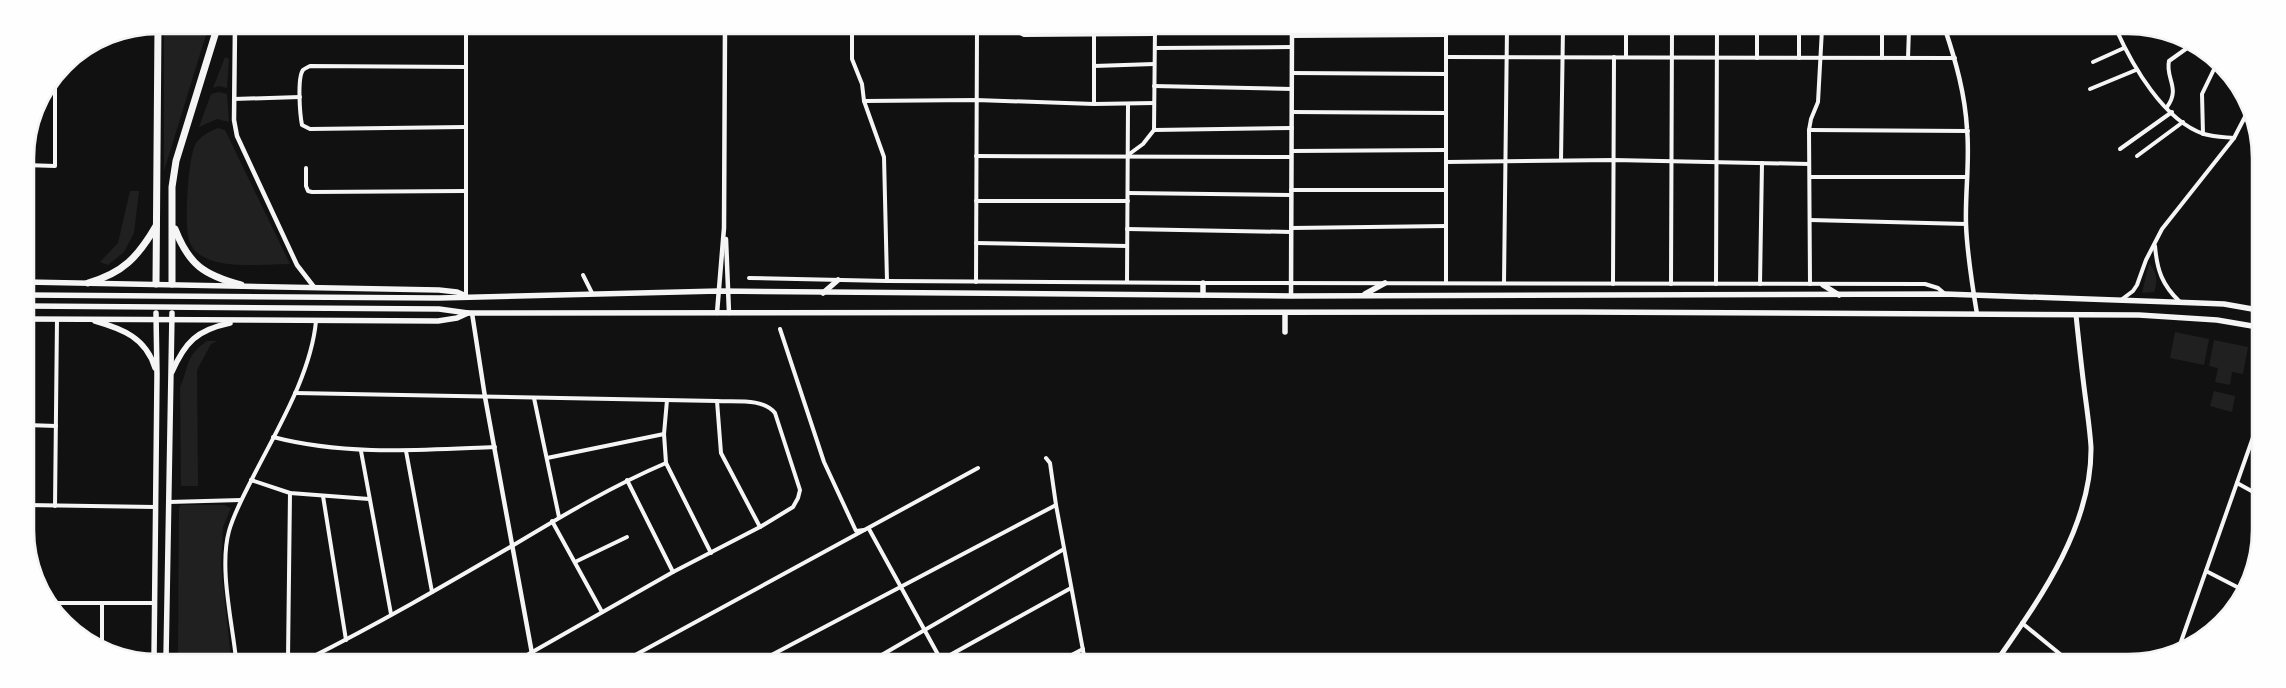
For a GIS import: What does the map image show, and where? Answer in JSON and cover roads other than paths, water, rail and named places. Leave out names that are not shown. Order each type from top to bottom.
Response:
[{"type":"highway","points":[[156,287],[158,34]]},
{"type":"highway","points":[[172,287],[172,188],[177,154],[215,34]]},
{"type":"highway","points":[[91,283],[106,278],[131,261],[157,223]]},
{"type":"highway","points":[[173,224],[183,250],[193,263],[226,281],[241,285]]},
{"type":"main road","points":[[823,293],[838,280]]},
{"type":"main road","points":[[34,282],[156,287],[241,285],[440,290],[457,292],[466,296]]},
{"type":"main road","points":[[91,283],[105,290]]},
{"type":"main road","points":[[1203,283],[1203,295]]},
{"type":"main road","points":[[1362,296],[1385,283]]},
{"type":"main road","points":[[1823,284],[1839,295]]},
{"type":"main road","points":[[34,295],[439,298],[719,291],[1291,296],[1945,294],[2224,304],[2252,309]]},
{"type":"main road","points":[[34,306],[439,309],[470,313],[2139,315],[2208,319],[2252,325]]},
{"type":"main road","points":[[90,319],[105,312]]},
{"type":"main road","points":[[34,319],[172,316],[240,321],[438,321],[470,313]]},
{"type":"main road","points":[[1284,313],[1285,332]]},
{"type":"main road","points":[[2001,654],[2058,563],[2076,522],[2086,488],[2090,462],[2090,435],[2076,315]]},
{"type":"main road","points":[[154,654],[156,316]]},
{"type":"main road","points":[[166,654],[172,316]]},
{"type":"main road","points":[[90,319],[118,328],[134,336],[152,357],[157,374]]},
{"type":"main road","points":[[171,374],[185,346],[198,334],[222,325],[240,321]]},
{"type":"street","points":[[235,34],[234,120],[238,136],[297,266],[314,286]]},
{"type":"street","points":[[466,34],[466,296]]},
{"type":"street","points":[[717,314],[724,230],[725,34]]},
{"type":"street","points":[[852,34],[852,59],[862,84],[864,101],[884,157],[887,281]]},
{"type":"street","points":[[976,34],[976,282]]},
{"type":"street","points":[[1022,34],[1155,34],[1154,130],[1143,144],[1128,155]]},
{"type":"street","points":[[1094,34],[1094,104]]},
{"type":"street","points":[[1504,283],[1507,34]]},
{"type":"street","points":[[1561,160],[1563,34]]},
{"type":"street","points":[[1626,34],[1626,57]]},
{"type":"street","points":[[1671,284],[1672,34]]},
{"type":"street","points":[[1716,284],[1717,34]]},
{"type":"street","points":[[1757,34],[1757,58]]},
{"type":"street","points":[[1799,34],[1799,58]]},
{"type":"street","points":[[1810,284],[1809,130],[1810,119],[1818,102],[1822,34]]},
{"type":"street","points":[[1882,34],[1882,58]]},
{"type":"street","points":[[1908,58],[1909,34]]},
{"type":"street","points":[[1948,34],[1962,86],[1968,131],[1966,224],[1977,314]]},
{"type":"street","points":[[2118,34],[2136,70],[2157,98],[2172,112],[2203,134],[2234,138]]},
{"type":"street","points":[[1291,296],[1292,36],[1446,35],[1446,283]]},
{"type":"street","points":[[1154,48],[1292,47]]},
{"type":"street","points":[[2093,62],[2124,48]]},
{"type":"street","points":[[2167,107],[2173,94],[2172,75],[2168,69],[2169,61],[2187,48]]},
{"type":"street","points":[[1446,57],[1955,58]]},
{"type":"street","points":[[1613,284],[1614,57]]},
{"type":"street","points":[[1094,66],[1154,64]]},
{"type":"street","points":[[465,127],[310,129],[302,125],[300,97],[301,76],[303,70],[310,66],[466,66]]},
{"type":"street","points":[[2203,134],[2202,94],[2214,69]]},
{"type":"street","points":[[2090,89],[2136,70]]},
{"type":"street","points":[[1292,73],[1446,74]]},
{"type":"street","points":[[1154,86],[1292,88]]},
{"type":"street","points":[[34,165],[55,166],[55,89]]},
{"type":"street","points":[[234,99],[300,97]]},
{"type":"street","points":[[864,101],[976,100],[1094,104],[1154,103]]},
{"type":"street","points":[[1127,282],[1128,104]]},
{"type":"street","points":[[1292,112],[1446,113]]},
{"type":"street","points":[[2120,149],[2172,112]]},
{"type":"street","points":[[2121,300],[2133,291],[2137,285],[2146,260],[2170,217],[2234,138],[2245,116]]},
{"type":"street","points":[[2137,156],[2184,122]]},
{"type":"street","points":[[1154,130],[1292,128]]},
{"type":"street","points":[[1809,130],[1968,131]]},
{"type":"street","points":[[976,156],[1292,154],[1446,150]]},
{"type":"street","points":[[1446,162],[1614,160],[1810,164]]},
{"type":"street","points":[[1760,284],[1762,163]]},
{"type":"street","points":[[306,168],[306,186],[308,191],[312,192],[465,191]]},
{"type":"street","points":[[1810,177],[1967,177]]},
{"type":"street","points":[[1128,194],[1446,190]]},
{"type":"street","points":[[976,201],[1128,201]]},
{"type":"street","points":[[1810,220],[1966,224]]},
{"type":"street","points":[[1127,229],[1291,230],[1446,226]]},
{"type":"street","points":[[724,230],[728,250],[729,313]]},
{"type":"street","points":[[976,243],[1127,246]]},
{"type":"street","points":[[2154,246],[2160,276],[2171,293],[2180,302]]},
{"type":"street","points":[[583,275],[592,293]]},
{"type":"street","points":[[749,278],[976,282],[1925,284],[1934,286],[1945,294]]},
{"type":"street","points":[[470,313],[532,652]]},
{"type":"street","points":[[55,506],[57,319]]},
{"type":"street","points":[[235,654],[226,575],[229,531],[242,500],[295,393],[312,346],[316,321]]},
{"type":"street","points":[[780,329],[824,462],[856,531],[869,529]]},
{"type":"street","points":[[295,393],[717,401],[769,406],[775,413],[800,490],[798,498],[792,506],[760,527],[673,572],[529,654]]},
{"type":"street","points":[[534,398],[559,517]]},
{"type":"street","points":[[667,400],[664,434],[666,463],[711,553]]},
{"type":"street","points":[[717,401],[721,453],[760,527]]},
{"type":"street","points":[[34,425],[56,426]]},
{"type":"street","points":[[547,458],[664,434]]},
{"type":"street","points":[[273,437],[300,444],[361,450],[406,451],[495,447]]},
{"type":"street","points":[[2181,642],[2252,440]]},
{"type":"street","points":[[361,450],[391,614]]},
{"type":"street","points":[[406,451],[432,592]]},
{"type":"street","points":[[1046,458],[1050,463],[1083,654]]},
{"type":"street","points":[[318,654],[432,592],[559,517],[627,480],[666,463]]},
{"type":"street","points":[[637,654],[978,468]]},
{"type":"street","points":[[252,480],[290,493],[369,499]]},
{"type":"street","points":[[627,480],[673,572]]},
{"type":"street","points":[[2237,483],[2252,491]]},
{"type":"street","points":[[288,654],[290,493]]},
{"type":"street","points":[[323,496],[346,640]]},
{"type":"street","points":[[168,502],[242,500]]},
{"type":"street","points":[[34,505],[154,507]]},
{"type":"street","points":[[774,654],[1056,505]]},
{"type":"street","points":[[552,521],[602,612]]},
{"type":"street","points":[[869,529],[938,654]]},
{"type":"street","points":[[575,562],[627,537]]},
{"type":"street","points":[[883,654],[1064,549]]},
{"type":"street","points":[[2206,571],[2238,587]]},
{"type":"street","points":[[952,654],[1071,588]]},
{"type":"street","points":[[57,603],[154,603]]},
{"type":"street","points":[[102,603],[102,641]]},
{"type":"street","points":[[2022,623],[2060,654]]},
{"type":"street","points":[[1073,654],[1082,649]]}]
